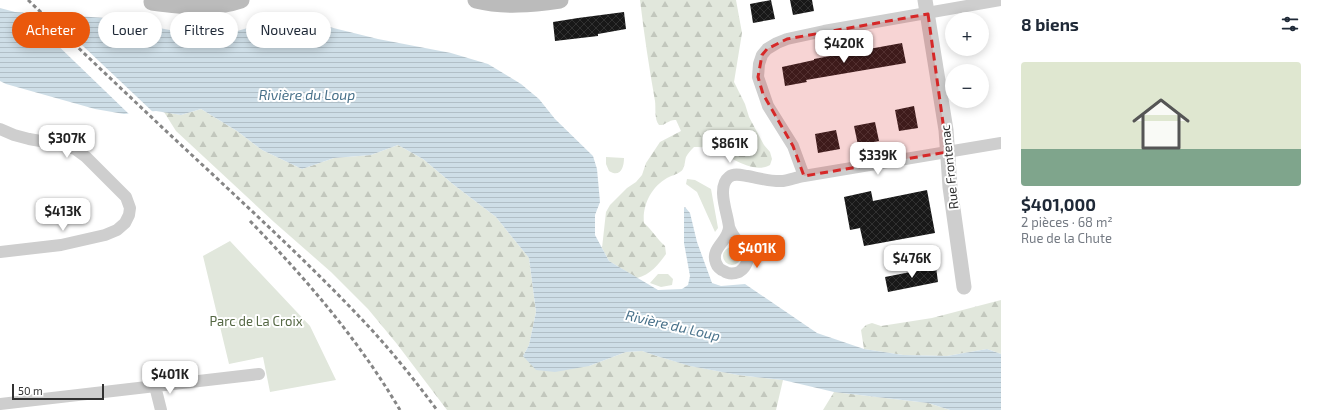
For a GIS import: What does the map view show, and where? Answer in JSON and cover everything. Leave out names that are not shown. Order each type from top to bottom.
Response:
[{"type":"main road","points":[[152,1],[192,6],[209,6],[241,0]]},
{"type":"main road","points":[[476,0],[540,3],[560,0]]},
{"type":"street","points":[[804,176],[793,146],[768,106],[758,77],[759,64],[762,55],[767,49],[787,39],[926,7],[1001,0]]},
{"type":"street","name":"Rue Frontenac","points":[[926,7],[946,130],[950,187],[964,287]]},
{"type":"street","points":[[0,129],[22,137],[63,145],[75,149],[86,157],[126,197],[130,208],[130,215],[125,223],[117,230],[105,235],[61,245],[0,252]]},
{"type":"street","points":[[729,227],[723,190],[725,182],[729,177],[740,174],[769,180],[784,180],[1001,143]]},
{"type":"street","points":[[0,404],[24,406],[155,386],[259,374]]},
{"type":"street","points":[[155,386],[161,410]]},
{"type":"highlighted area","points":[[928,14],[947,152],[804,176],[793,146],[763,94],[758,77],[762,55],[767,49],[787,39]]},
{"type":"green space","points":[[640,0],[736,0],[742,33],[734,82],[745,104],[749,117],[764,145],[770,152],[772,159],[770,165],[763,167],[747,166],[710,148],[694,147],[686,157],[682,171],[667,178],[656,186],[646,204],[644,210],[644,223],[665,246],[666,254],[650,272],[637,278],[609,261],[602,248],[606,212],[610,205],[642,175],[646,163],[660,142],[681,131],[676,120],[671,120],[659,125],[656,120],[655,101]]},
{"type":"green space","points":[[201,109],[237,131],[262,150],[302,169],[334,158],[371,155],[398,145],[423,159],[496,217],[529,258],[536,312],[529,345],[523,356],[589,366],[626,352],[642,351],[691,366],[738,375],[783,380],[776,410],[447,410],[397,344],[368,309],[331,272],[274,222],[176,131],[164,112],[181,115]]},
{"type":"green space","points":[[606,157],[624,158],[621,171],[619,173],[609,171],[606,164]]},
{"type":"green space","points":[[687,179],[695,180],[711,189],[718,228],[715,232],[697,192],[686,184]]},
{"type":"green space","name":"Parc de La Croix","points":[[230,241],[310,326],[336,380],[270,392],[263,357],[229,364],[203,256]]},
{"type":"green space","points":[[732,247],[738,250],[741,256],[738,262],[732,265],[726,262],[723,256],[726,250]]},
{"type":"green space","points":[[658,274],[668,274],[673,279],[672,285],[661,287],[650,283]]},
{"type":"green space","points":[[1001,300],[1001,354],[987,349],[947,356],[903,355],[864,349],[861,330],[866,325],[872,323],[881,326],[932,318]]},
{"type":"green space","points":[[834,392],[928,403],[950,410],[823,410]]},
{"type":"water","name":"Rivière du Loup","points":[[0,8],[15,12],[12,12],[12,48],[90,48],[90,17],[98,17],[98,48],[162,48],[162,29],[170,30],[170,48],[238,48],[238,31],[246,28],[246,48],[331,48],[331,27],[378,39],[451,53],[488,64],[521,84],[539,99],[555,119],[593,156],[597,169],[600,202],[595,215],[595,235],[609,261],[658,290],[682,289],[688,285],[690,276],[684,243],[685,207],[690,213],[697,242],[712,283],[721,286],[745,284],[817,333],[864,349],[903,355],[947,356],[987,349],[1001,354],[1001,410],[950,410],[928,403],[834,392],[783,380],[738,375],[690,366],[642,351],[626,352],[589,366],[555,372],[536,370],[523,356],[529,345],[536,312],[529,258],[496,217],[423,159],[398,145],[371,155],[334,158],[302,169],[262,150],[237,131],[201,109],[181,115],[156,111],[124,114],[95,109],[0,81]]},
{"type":"pier","points":[[21,10],[47,12],[23,12]]},
{"type":"pier","points":[[60,48],[85,48],[154,113],[131,116]]},
{"type":"building","points":[[771,0],[775,19],[753,23],[750,4]]},
{"type":"building","points":[[790,0],[812,0],[814,11],[793,15]]},
{"type":"building","points":[[624,12],[626,29],[598,34],[598,36],[555,41],[553,22]]},
{"type":"building","points":[[902,43],[906,63],[806,80],[807,82],[785,86],[782,67],[814,59]]},
{"type":"building","points":[[914,106],[918,128],[899,131],[895,110]]},
{"type":"building","points":[[875,122],[879,141],[858,145],[854,126]]},
{"type":"building","points":[[836,130],[840,149],[818,153],[815,134]]},
{"type":"building","points":[[927,190],[935,233],[864,246],[860,228],[850,230],[844,197],[871,191],[873,201]]},
{"type":"building","points":[[936,267],[938,282],[888,292],[885,277]]},
{"type":"railway","points":[[28,0],[328,284],[388,348],[437,410]]},
{"type":"railway","points":[[250,221],[292,265],[331,311],[367,359],[400,410]]}]
